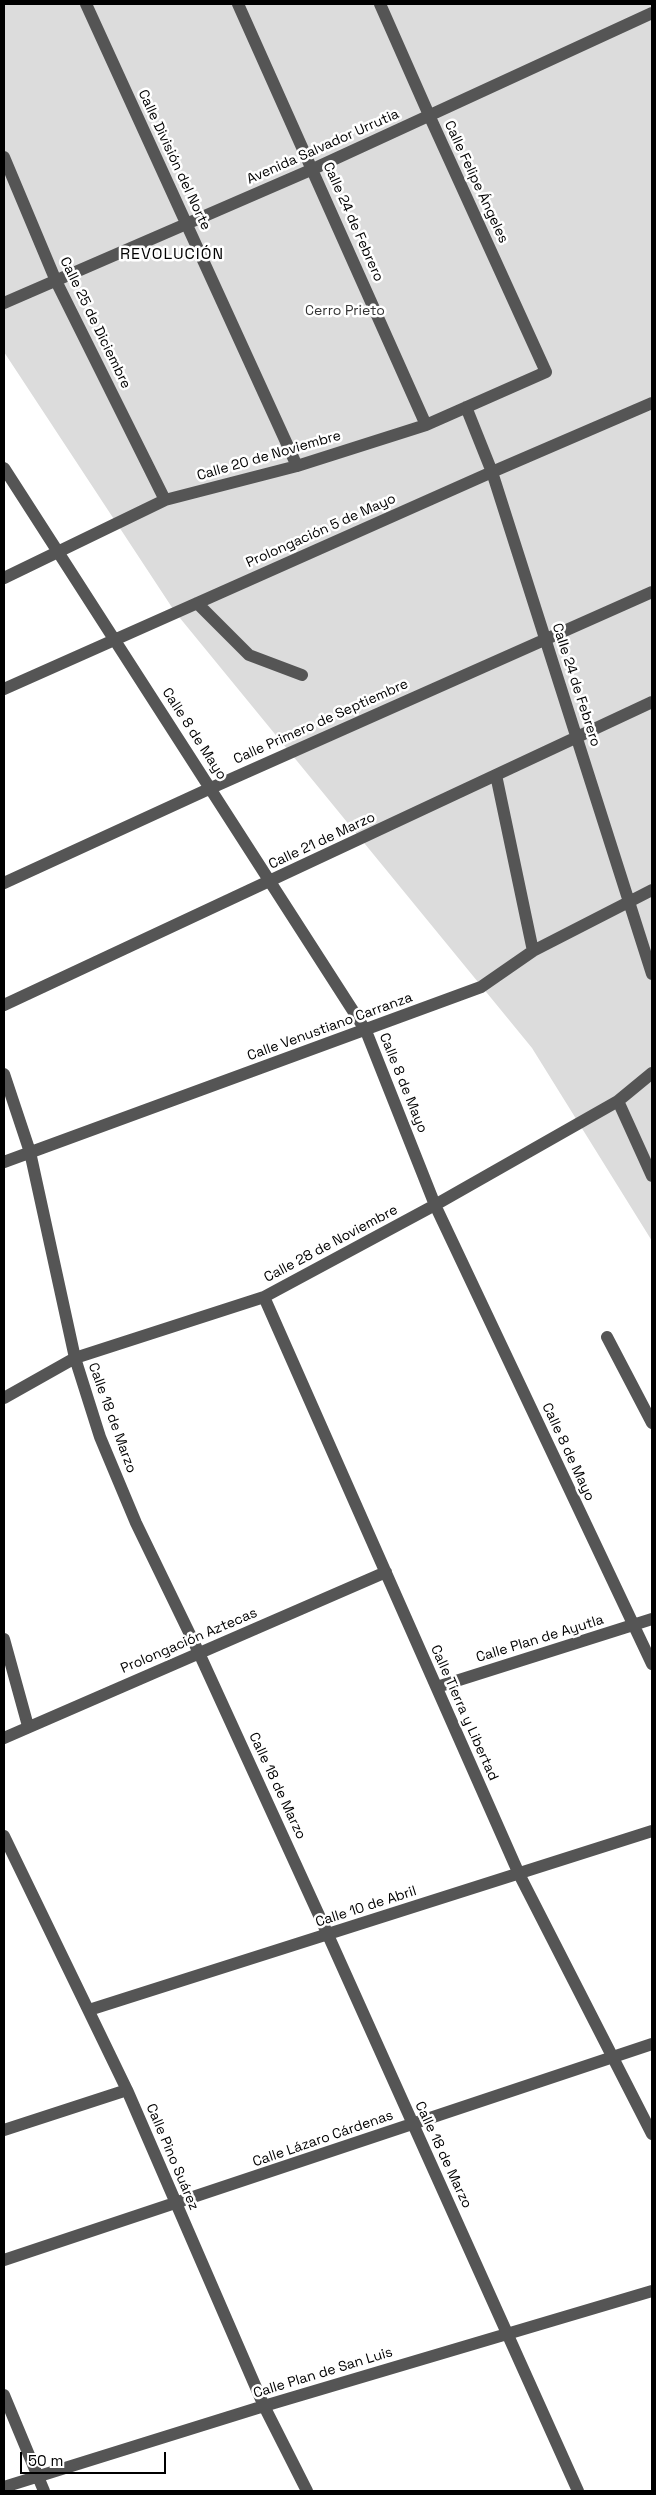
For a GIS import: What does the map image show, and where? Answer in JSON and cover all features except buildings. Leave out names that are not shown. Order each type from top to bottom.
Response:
[{"type":"street","name":"Calle División del Norte","points":[[86,4],[297,466]]},
{"type":"street","name":"Calle 24 de Febrero","points":[[238,4],[426,425]]},
{"type":"street","name":"Calle Felipe Ángeles","points":[[380,4],[546,372]]},
{"type":"street","name":"Avenida Salvador Urrutia","points":[[4,303],[313,169],[652,13]]},
{"type":"street","name":"Calle 25 de Diciembre","points":[[4,157],[56,281],[165,500]]},
{"type":"street","name":"Calle 20 de Noviembre","points":[[4,578],[58,550],[165,500],[297,466],[426,425],[546,372]]},
{"type":"street","name":"Prolongación 5 de Mayo","points":[[4,689],[652,403]]},
{"type":"street","name":"Calle 24 de Febrero","points":[[466,407],[492,472],[652,974]]},
{"type":"street","name":"Calle 8 de Mayo","points":[[4,468],[366,1031],[435,1204],[652,1664]]},
{"type":"street","name":"Calle Primero de Septiembre","points":[[4,883],[545,638],[652,592]]},
{"type":"street","points":[[196,603],[249,654],[302,675]]},
{"type":"street","name":"Calle 21 de Marzo","points":[[4,1005],[652,702]]},
{"type":"street","points":[[496,775],[532,951]]},
{"type":"street","name":"Calle Venustiano Carranza","points":[[4,1162],[366,1031],[480,987],[532,951],[628,900],[652,890]]},
{"type":"street","name":"Calle 28 de Noviembre","points":[[4,1398],[75,1358],[264,1297],[435,1204],[618,1100],[652,1073]]},
{"type":"street","name":"Calle 18 de Marzo","points":[[4,1074],[30,1152],[75,1358],[100,1437],[136,1523],[199,1653],[328,1935],[412,2124],[509,2333],[578,2491]]},
{"type":"street","points":[[618,1100],[652,1176]]},
{"type":"street","name":"Calle Tierra y Libertad","points":[[264,1297],[518,1874],[652,2134]]},
{"type":"street","points":[[607,1337],[652,1423]]},
{"type":"street","name":"Prolongación Aztecas","points":[[4,1738],[386,1572]]},
{"type":"street","name":"Calle Plan de Ayutla","points":[[437,1687],[652,1619]]},
{"type":"street","points":[[4,1638],[28,1726]]},
{"type":"street","name":"Calle 10 de Abril","points":[[89,2010],[652,1831]]},
{"type":"street","name":"Calle Pino Suárez","points":[[4,1836],[127,2090],[264,2406],[307,2491]]},
{"type":"street","name":"Calle Lázaro Cárdenas","points":[[4,2260],[177,2204],[652,2044]]},
{"type":"street","points":[[4,2130],[127,2090]]},
{"type":"street","name":"Calle Plan de San Luis","points":[[4,2487],[264,2406],[652,2291]]},
{"type":"street","points":[[4,2395],[44,2491]]},
{"type":"green space","name":"Cerro Prieto","points":[[4,4],[652,4],[652,1241],[532,1048],[175,612],[4,352]]},
{"type":"district","name":"REVOLUCIÓN","points":[[172,255]]}]
